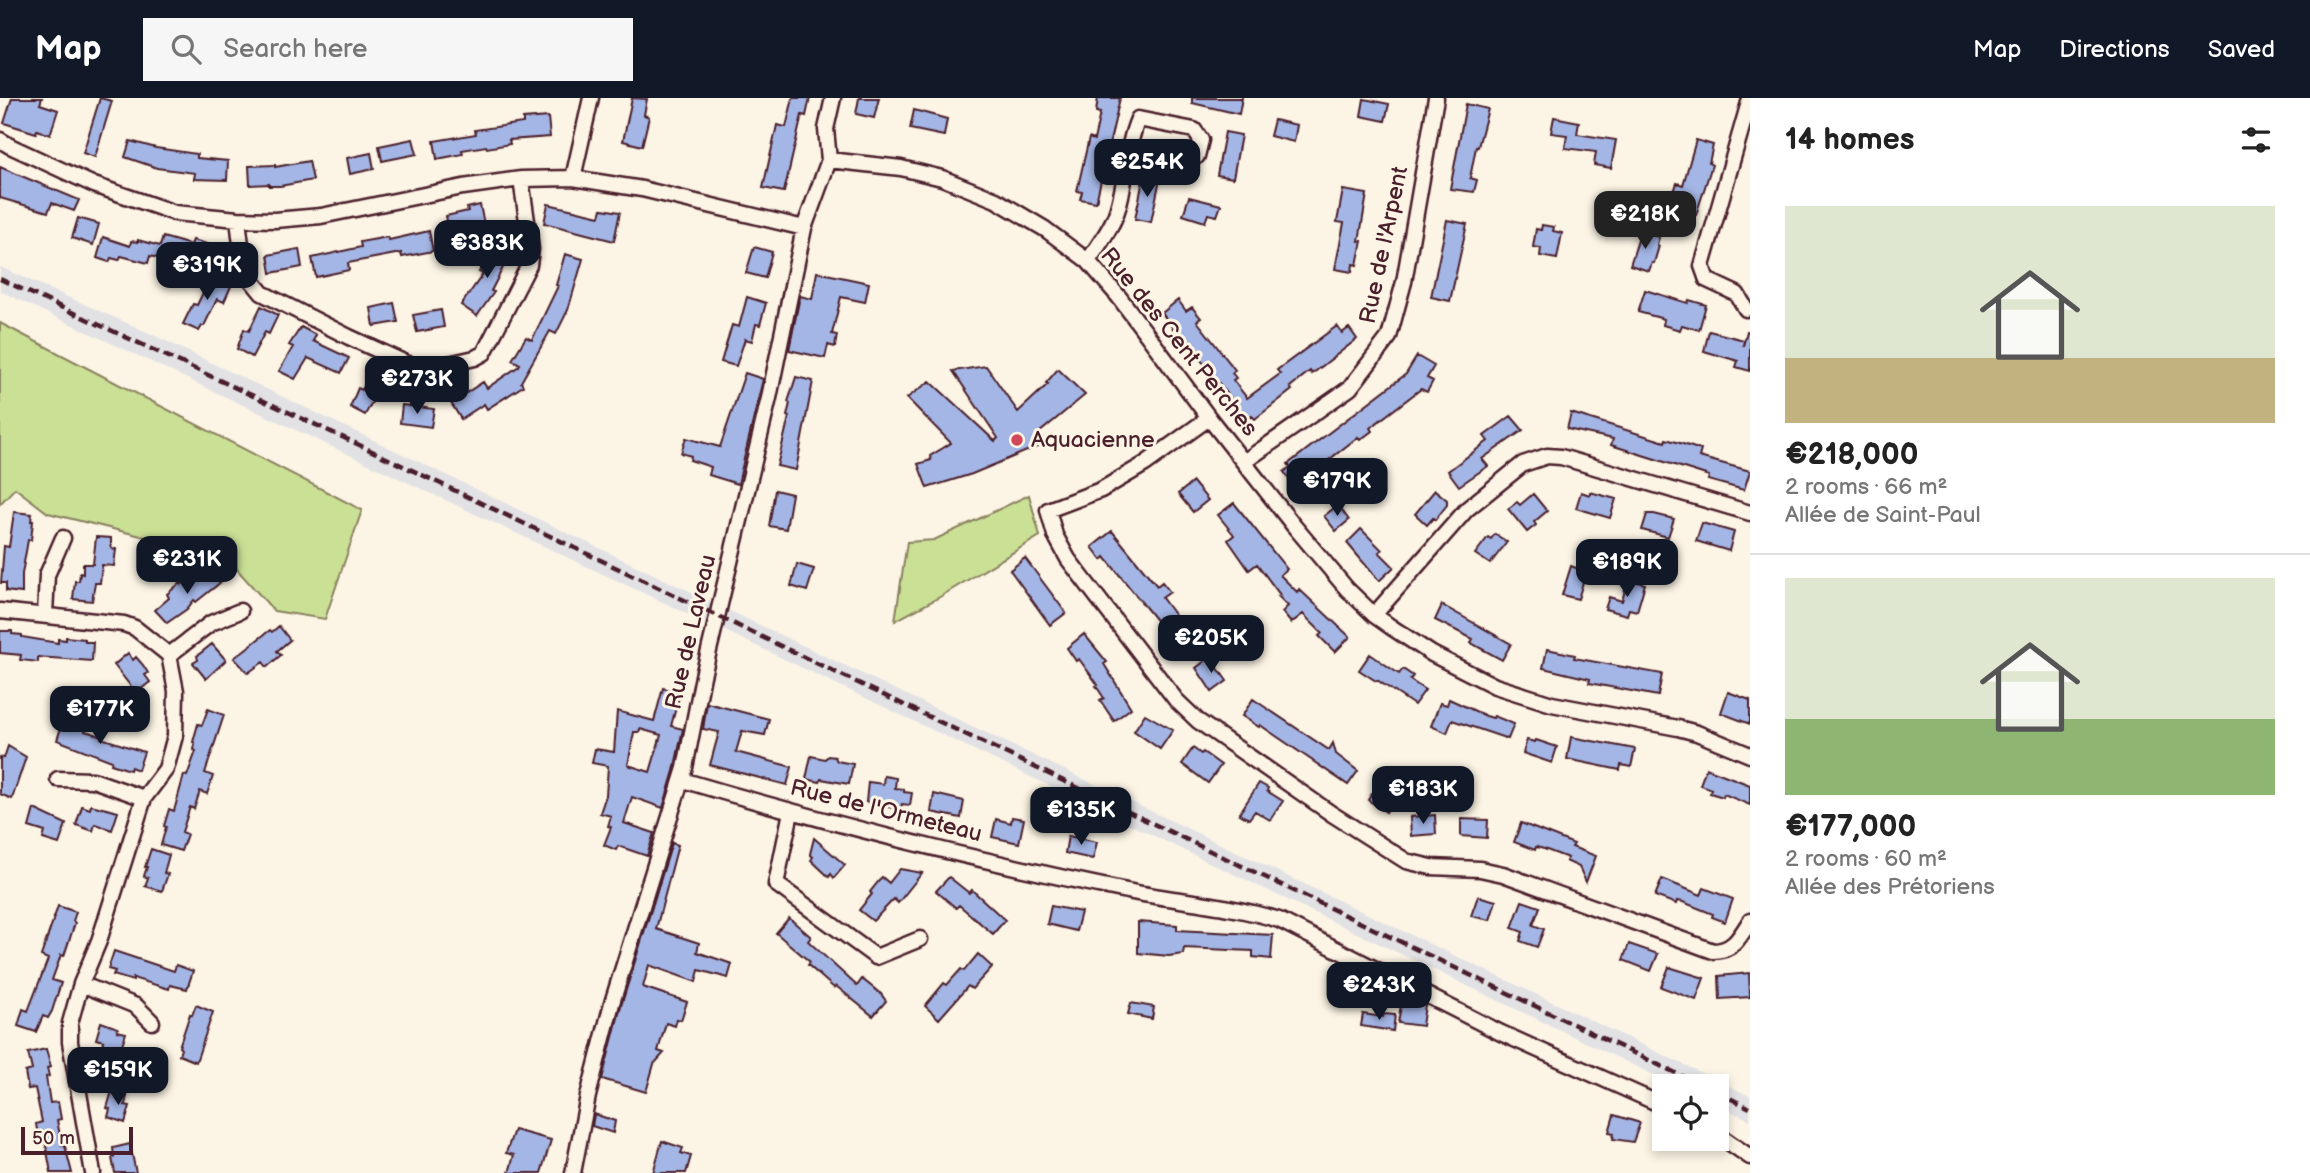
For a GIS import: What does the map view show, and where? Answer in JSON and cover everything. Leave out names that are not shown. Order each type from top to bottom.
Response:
[{"type":"street","points":[[573,178],[591,98]]},
{"type":"street","name":"Rue de Laveau","points":[[573,1173],[588,1096],[612,1003],[660,843],[682,780],[703,676],[769,398],[804,228],[829,160],[826,129],[833,98]]},
{"type":"street","name":"Rue de l'Arpent","points":[[1245,461],[1350,388],[1390,337],[1404,282],[1436,98]]},
{"type":"street","points":[[1746,309],[1737,294],[1707,280],[1702,266],[1750,99]]},
{"type":"street","points":[[1088,261],[1116,214],[1132,132],[1138,119],[1194,130],[1201,140],[1197,156],[1128,163]]},
{"type":"street","points":[[0,140],[94,185],[175,213],[275,220],[321,216],[463,187],[521,179],[573,178],[642,190],[804,228]]},
{"type":"street","name":"Rue des Cent Perches","points":[[829,160],[901,168],[942,177],[996,200],[1045,229],[1088,261],[1119,297],[1294,526],[1347,589],[1374,615],[1432,654],[1495,686],[1552,704],[1678,728],[1750,754]]},
{"type":"street","points":[[237,219],[244,271],[262,293],[421,370],[475,358],[484,353],[529,265],[531,249],[521,179]]},
{"type":"street","points":[[1209,418],[1145,464],[1101,490],[1048,510],[1055,535],[1068,559],[1176,700],[1198,721],[1332,814],[1411,863],[1431,867],[1480,869],[1503,874],[1713,951],[1723,951],[1732,946],[1750,921]]},
{"type":"street","points":[[1374,615],[1467,509],[1523,464],[1547,456],[1561,457],[1750,513]]},
{"type":"street","points":[[46,614],[47,575],[63,538]]},
{"type":"street","points":[[0,611],[46,614],[124,624],[135,628],[169,655],[176,691],[175,736],[166,769],[144,798],[70,1023],[70,1042],[93,1173]]},
{"type":"street","points":[[169,655],[211,623],[240,611]]},
{"type":"street","points":[[58,779],[93,780],[144,798]]},
{"type":"street","name":"Rue de l'Ormeteau","points":[[682,780],[791,812],[1124,891],[1253,912],[1279,920],[1501,1033],[1652,1101]]},
{"type":"street","points":[[791,812],[776,884],[876,957],[920,939]]},
{"type":"street","points":[[81,984],[136,1006],[152,1022]]},
{"type":"street","points":[[1729,1142],[1750,1157]]},
{"type":"shaded area","points":[[0,267],[145,331],[712,602],[707,623],[0,291]]},
{"type":"shaded area","points":[[728,610],[1704,1074],[1652,1074],[723,630]]},
{"type":"shaded area","points":[[1729,1086],[1750,1096],[1750,1120],[1729,1110]]},
{"type":"green space","points":[[0,323],[362,510],[325,619],[274,611],[226,557],[48,513],[15,488],[0,504]]},
{"type":"green space","points":[[1029,495],[1040,536],[895,621],[907,542],[934,540]]},
{"type":"building","points":[[12,98],[42,98],[40,104],[58,110],[50,135],[4,123]]},
{"type":"building","points":[[100,98],[112,101],[95,157],[83,153]]},
{"type":"building","points":[[632,98],[647,99],[644,115],[649,117],[642,146],[623,141]]},
{"type":"building","points":[[793,98],[810,98],[806,116],[802,115],[784,192],[763,188],[777,125],[786,127]]},
{"type":"building","points":[[859,98],[879,98],[874,118],[856,114]]},
{"type":"building","points":[[1098,98],[1120,98],[1096,202],[1080,199],[1082,192],[1077,191],[1089,138],[1094,140],[1100,113],[1096,112]]},
{"type":"building","points":[[1192,98],[1242,98],[1239,114],[1192,103]]},
{"type":"building","points":[[1364,99],[1389,104],[1385,121],[1361,116]]},
{"type":"building","points":[[1466,104],[1488,109],[1470,178],[1477,180],[1474,192],[1450,189]]},
{"type":"building","points":[[914,110],[947,119],[944,136],[910,129]]},
{"type":"building","points":[[548,117],[550,137],[509,140],[510,144],[462,150],[463,154],[437,159],[434,141],[476,134],[475,130],[523,123],[523,119]]},
{"type":"building","points":[[1554,117],[1579,122],[1577,134],[1616,140],[1611,168],[1594,165],[1596,152],[1565,148],[1567,135],[1551,133]]},
{"type":"building","points":[[1274,120],[1297,125],[1294,142],[1270,136]]},
{"type":"building","points":[[1225,132],[1241,135],[1233,178],[1217,175]]},
{"type":"building","points":[[413,139],[417,154],[382,161],[379,146]]},
{"type":"building","points":[[1696,140],[1713,145],[1709,163],[1712,165],[1691,224],[1674,218],[1675,201],[1671,200],[1677,183],[1683,185]]},
{"type":"building","points":[[130,141],[197,154],[197,158],[228,161],[227,180],[194,179],[195,173],[157,168],[125,157]]},
{"type":"building","points":[[371,153],[374,169],[350,174],[347,158]]},
{"type":"building","points":[[309,161],[313,180],[280,186],[250,185],[249,166],[275,167]]},
{"type":"building","points":[[0,167],[79,200],[74,211],[52,203],[48,212],[0,198]]},
{"type":"building","points":[[1144,175],[1160,179],[1151,222],[1135,219]]},
{"type":"building","points":[[1343,190],[1367,194],[1359,241],[1362,241],[1357,265],[1353,264],[1352,272],[1335,269],[1344,223],[1337,222]]},
{"type":"building","points":[[1189,197],[1221,205],[1217,216],[1208,214],[1205,222],[1183,215]]},
{"type":"building","points":[[548,204],[600,216],[602,209],[620,212],[614,241],[544,223]]},
{"type":"building","points":[[480,205],[485,229],[450,236],[446,216]]},
{"type":"building","points":[[78,218],[99,224],[93,245],[72,238]]},
{"type":"building","points":[[1447,220],[1467,224],[1450,301],[1431,297]]},
{"type":"building","points":[[1542,225],[1554,227],[1553,231],[1562,233],[1557,259],[1540,256],[1541,248],[1533,247],[1536,229],[1541,230]]},
{"type":"building","points":[[429,231],[433,251],[402,257],[401,253],[348,263],[349,270],[316,277],[312,258],[361,247],[360,242],[388,237],[389,240]]},
{"type":"building","points":[[1641,231],[1659,237],[1654,263],[1649,271],[1630,265]]},
{"type":"building","points":[[103,237],[130,246],[131,241],[138,240],[160,246],[163,237],[191,245],[193,240],[214,246],[208,267],[171,257],[170,261],[150,256],[148,263],[121,256],[119,260],[111,258],[109,262],[97,258]]},
{"type":"building","points":[[494,243],[511,252],[491,291],[494,292],[477,316],[461,305],[483,274],[479,272]]},
{"type":"building","points":[[754,247],[772,252],[765,278],[746,273]]},
{"type":"building","points":[[299,249],[302,267],[271,273],[268,255]]},
{"type":"building","points":[[565,254],[583,259],[568,310],[556,334],[550,331],[521,382],[523,386],[487,409],[484,404],[461,419],[451,403],[483,382],[487,388],[519,366],[520,364],[512,360],[526,337],[532,340],[558,286],[556,285]]},
{"type":"building","points":[[817,272],[869,283],[865,302],[841,297],[832,334],[837,335],[835,347],[828,345],[825,358],[789,350],[800,296],[812,299]]},
{"type":"building","points":[[212,274],[232,284],[224,302],[217,299],[199,331],[183,324],[193,304],[197,305]]},
{"type":"building","points":[[1645,290],[1688,303],[1689,300],[1706,305],[1699,330],[1682,325],[1680,330],[1663,325],[1664,319],[1638,312]]},
{"type":"building","points":[[747,297],[766,303],[760,325],[756,324],[752,341],[745,339],[736,366],[721,362],[732,325],[739,327]]},
{"type":"building","points":[[1178,300],[1186,311],[1192,307],[1201,318],[1197,321],[1235,370],[1232,373],[1236,378],[1233,380],[1247,398],[1280,374],[1277,370],[1337,326],[1342,333],[1349,328],[1357,339],[1312,374],[1310,371],[1290,387],[1292,390],[1255,419],[1252,416],[1247,419],[1162,313]]},
{"type":"building","points":[[394,303],[398,322],[374,326],[371,308]]},
{"type":"building","points":[[261,306],[278,315],[269,334],[265,332],[252,357],[237,349],[244,329],[249,331]]},
{"type":"building","points":[[441,310],[444,327],[417,332],[413,315]]},
{"type":"building","points":[[301,327],[316,335],[313,341],[349,358],[341,373],[308,358],[295,379],[279,371],[293,347],[289,345]]},
{"type":"building","points":[[1709,331],[1744,340],[1743,346],[1747,331],[1750,332],[1750,371],[1736,367],[1738,361],[1704,351]]},
{"type":"building","points":[[1417,356],[1434,366],[1427,378],[1433,381],[1427,392],[1421,389],[1370,428],[1372,431],[1360,440],[1358,437],[1306,478],[1311,484],[1299,493],[1284,472],[1290,467],[1288,464],[1406,374]]},
{"type":"building","points":[[375,365],[390,372],[383,390],[379,390],[365,415],[350,407],[358,388],[362,390]]},
{"type":"building","points":[[986,366],[1018,412],[1048,384],[1046,383],[1058,369],[1085,395],[1039,433],[1046,443],[972,474],[927,488],[918,464],[931,460],[930,456],[951,443],[907,398],[930,381],[995,441],[998,438],[953,371]]},
{"type":"building","points":[[745,373],[763,379],[738,484],[709,475],[711,467],[690,460],[691,456],[681,453],[686,438],[720,447]]},
{"type":"building","points":[[796,377],[813,381],[796,470],[777,466],[789,417],[788,402]]},
{"type":"building","points":[[402,405],[434,409],[431,427],[400,423]]},
{"type":"building","points":[[1571,413],[1665,442],[1666,439],[1680,443],[1701,450],[1699,457],[1750,471],[1744,490],[1611,445],[1613,439],[1567,429]]},
{"type":"building","points":[[1511,416],[1523,430],[1482,459],[1488,466],[1459,486],[1448,471],[1488,441],[1484,436]]},
{"type":"building","points":[[1193,482],[1208,500],[1193,512],[1178,494]]},
{"type":"building","points":[[775,490],[792,494],[786,529],[769,526]]},
{"type":"building","points":[[1435,490],[1447,500],[1447,505],[1435,520],[1433,518],[1427,525],[1415,514]]},
{"type":"building","points":[[1581,492],[1616,499],[1610,518],[1576,508]]},
{"type":"building","points":[[1533,494],[1547,511],[1527,532],[1508,509],[1517,502],[1520,505]]},
{"type":"building","points":[[1234,503],[1287,569],[1280,575],[1297,592],[1299,589],[1350,637],[1335,652],[1319,636],[1322,633],[1303,614],[1291,623],[1282,612],[1288,606],[1278,596],[1280,595],[1257,564],[1249,570],[1228,540],[1234,535],[1218,515]]},
{"type":"building","points":[[1338,505],[1349,520],[1336,531],[1324,516]]},
{"type":"building","points":[[14,512],[32,514],[33,521],[22,574],[22,593],[6,591],[6,583],[1,583],[4,546],[9,547]]},
{"type":"building","points":[[1647,514],[1674,519],[1668,537],[1642,530]]},
{"type":"building","points":[[1702,523],[1734,532],[1729,551],[1696,541]]},
{"type":"building","points":[[1361,529],[1394,567],[1379,581],[1347,543]]},
{"type":"building","points":[[1112,531],[1157,586],[1162,582],[1170,592],[1162,598],[1193,640],[1180,650],[1105,557],[1102,560],[1092,547]]},
{"type":"building","points":[[1495,534],[1507,542],[1490,564],[1475,554],[1488,537],[1491,539]]},
{"type":"building","points":[[96,537],[111,538],[111,548],[116,549],[114,566],[102,565],[100,583],[95,583],[92,601],[73,599],[75,581],[79,581],[80,573],[83,574],[83,564],[93,564]]},
{"type":"building","points":[[1025,558],[1066,613],[1050,625],[1010,570]]},
{"type":"building","points":[[797,564],[814,569],[807,591],[791,586]]},
{"type":"building","points":[[1571,566],[1584,571],[1588,566],[1578,599],[1562,595]]},
{"type":"building","points":[[213,572],[221,582],[167,623],[155,610],[169,598],[167,594],[180,583],[181,585],[194,574],[198,579]]},
{"type":"building","points":[[1628,579],[1645,584],[1637,611],[1629,609],[1627,615],[1605,609],[1609,597],[1622,601]]},
{"type":"building","points":[[1442,605],[1511,644],[1502,660],[1471,643],[1473,639],[1435,620]]},
{"type":"building","points":[[279,626],[290,640],[277,651],[281,655],[267,667],[263,662],[248,673],[234,658]]},
{"type":"building","points":[[0,631],[12,631],[12,634],[22,637],[58,643],[58,639],[66,640],[66,637],[85,639],[85,642],[93,642],[92,661],[38,657],[38,662],[20,660],[21,655],[0,653]]},
{"type":"building","points":[[1084,634],[1107,662],[1104,664],[1131,708],[1114,721],[1100,700],[1104,698],[1096,686],[1098,685],[1079,659],[1076,661],[1067,648]]},
{"type":"building","points":[[212,644],[226,660],[206,679],[193,663],[198,660],[197,656]]},
{"type":"building","points":[[1547,649],[1575,655],[1574,658],[1662,674],[1658,696],[1589,683],[1590,679],[1543,668]]},
{"type":"building","points":[[128,653],[133,660],[136,657],[143,665],[150,682],[136,693],[114,665]]},
{"type":"building","points":[[1370,654],[1399,674],[1403,669],[1413,676],[1410,680],[1425,690],[1414,705],[1359,670]]},
{"type":"building","points":[[1210,657],[1227,681],[1212,692],[1196,668]]},
{"type":"building","points":[[663,688],[680,693],[671,726],[683,729],[663,808],[632,797],[624,823],[654,833],[647,856],[618,846],[616,850],[604,845],[611,827],[608,826],[611,816],[600,813],[606,795],[608,766],[592,763],[595,749],[614,752],[617,711],[654,721]],"holes":[[[640,729],[661,735],[650,772],[628,765],[634,732],[639,732]]]},
{"type":"building","points":[[1728,692],[1750,700],[1750,724],[1721,713]]},
{"type":"building","points":[[1253,699],[1329,750],[1333,743],[1336,754],[1358,771],[1348,785],[1260,725],[1259,727],[1242,716]]},
{"type":"building","points":[[1449,699],[1486,716],[1494,716],[1514,724],[1508,739],[1452,720],[1447,733],[1431,726],[1440,703],[1447,705]]},
{"type":"building","points":[[707,703],[769,719],[765,735],[742,731],[736,752],[792,767],[787,785],[710,765],[719,732],[703,729]]},
{"type":"building","points":[[208,709],[224,715],[205,773],[213,776],[207,794],[200,791],[194,809],[190,807],[182,832],[187,834],[181,851],[161,845],[166,827],[164,826],[169,809],[174,811],[184,775],[187,776],[196,751],[193,742],[198,724],[202,725]]},
{"type":"building","points":[[1145,714],[1173,730],[1160,749],[1134,731]]},
{"type":"building","points":[[69,721],[87,726],[85,731],[102,736],[101,738],[144,752],[138,770],[111,764],[112,761],[57,740],[62,725],[67,727]]},
{"type":"building","points":[[1571,737],[1635,749],[1631,767],[1621,765],[1620,770],[1567,759]]},
{"type":"building","points":[[1527,740],[1557,747],[1552,763],[1523,753]]},
{"type":"building","points":[[8,746],[26,757],[12,799],[0,794],[0,757],[4,758]]},
{"type":"building","points":[[1193,748],[1221,765],[1208,783],[1182,764]]},
{"type":"building","points":[[811,756],[825,759],[828,756],[835,757],[837,761],[853,764],[849,784],[806,779]]},
{"type":"building","points":[[1706,768],[1750,785],[1750,805],[1724,794],[1723,797],[1710,793],[1711,789],[1700,785]]},
{"type":"building","points":[[884,776],[896,778],[895,788],[912,793],[910,805],[902,804],[901,809],[887,807],[887,804],[866,802],[868,782],[883,784]]},
{"type":"building","points":[[1259,783],[1283,801],[1270,820],[1255,811],[1249,819],[1239,814]]},
{"type":"building","points":[[1378,784],[1396,797],[1386,812],[1368,800]]},
{"type":"building","points":[[934,794],[964,801],[961,818],[931,812]]},
{"type":"building","points":[[91,805],[118,812],[112,830],[95,824],[93,831],[76,825],[82,806],[90,809]]},
{"type":"building","points":[[34,809],[66,824],[59,844],[43,839],[45,832],[29,827]]},
{"type":"building","points":[[1435,815],[1436,834],[1411,836],[1410,817]]},
{"type":"building","points":[[1012,817],[1024,819],[1019,843],[992,837],[996,819],[1011,823]]},
{"type":"building","points":[[1461,819],[1488,820],[1487,838],[1461,836]]},
{"type":"building","points":[[1521,823],[1574,844],[1572,847],[1596,856],[1586,882],[1579,867],[1566,861],[1568,858],[1514,842]]},
{"type":"building","points":[[1068,836],[1097,842],[1093,859],[1065,853]]},
{"type":"building","points":[[814,838],[845,865],[834,878],[831,874],[829,877],[811,860]]},
{"type":"building","points":[[672,843],[678,845],[656,929],[699,943],[697,952],[732,964],[728,978],[699,970],[696,982],[649,965],[643,987],[687,1002],[681,1020],[677,1019],[675,1026],[666,1023],[658,1051],[664,1053],[654,1064],[646,1092],[602,1079],[621,1006]]},
{"type":"building","points":[[151,849],[169,855],[164,873],[168,874],[162,891],[145,886],[148,878],[144,876],[145,867]]},
{"type":"building","points":[[900,869],[922,873],[898,903],[894,899],[873,921],[859,910],[882,877],[889,883]]},
{"type":"building","points":[[949,877],[969,893],[972,890],[1005,920],[993,934],[959,905],[956,908],[936,891]]},
{"type":"building","points":[[1662,879],[1701,895],[1704,888],[1733,899],[1725,922],[1683,902],[1677,901],[1676,904],[1655,896]]},
{"type":"building","points":[[1478,896],[1496,901],[1490,920],[1471,916]]},
{"type":"building","points":[[1522,901],[1540,907],[1533,925],[1544,929],[1537,947],[1520,941],[1523,932],[1512,928]]},
{"type":"building","points":[[58,906],[76,912],[73,921],[75,923],[64,956],[61,955],[52,980],[61,983],[52,1011],[48,1018],[43,1016],[36,1032],[18,1026],[23,1009],[28,1011],[48,959],[41,956]]},
{"type":"building","points":[[1051,906],[1081,912],[1076,931],[1047,924]]},
{"type":"building","points":[[789,918],[811,937],[808,941],[857,986],[862,979],[881,994],[886,1001],[873,1016],[836,986],[834,988],[808,965],[810,962],[776,933]]},
{"type":"building","points":[[1138,922],[1177,925],[1177,930],[1273,935],[1271,959],[1253,957],[1253,951],[1184,948],[1183,954],[1169,956],[1138,953]]},
{"type":"building","points":[[1629,944],[1658,954],[1651,971],[1623,960]]},
{"type":"building","points":[[114,951],[174,971],[176,965],[193,971],[187,989],[170,985],[169,989],[113,975],[115,971],[108,969]]},
{"type":"building","points":[[978,954],[992,967],[972,989],[968,986],[939,1019],[925,1006],[944,983],[947,985],[961,969],[964,971]]},
{"type":"building","points":[[1669,967],[1704,978],[1696,1000],[1661,987]]},
{"type":"building","points":[[1749,973],[1750,997],[1720,999],[1719,976]]},
{"type":"building","points":[[1402,999],[1425,1005],[1422,1026],[1398,1023]]},
{"type":"building","points":[[1131,1003],[1154,1007],[1152,1019],[1128,1014]]},
{"type":"building","points":[[196,1005],[213,1012],[196,1062],[179,1055],[179,1047],[190,1014],[192,1015]]},
{"type":"building","points":[[1363,1014],[1383,1017],[1384,1014],[1395,1015],[1393,1031],[1361,1026]]},
{"type":"building","points":[[101,1022],[126,1033],[119,1053],[102,1047],[104,1041],[96,1039]]},
{"type":"building","points":[[130,1048],[147,1052],[145,1060],[154,1063],[151,1078],[124,1069]]},
{"type":"building","points":[[46,1049],[51,1067],[47,1068],[49,1076],[46,1077],[50,1103],[58,1102],[61,1119],[57,1120],[62,1146],[65,1146],[72,1173],[51,1173],[45,1140],[39,1142],[36,1124],[42,1122],[35,1088],[28,1089],[25,1072],[32,1070],[28,1053]]},
{"type":"building","points":[[112,1091],[127,1096],[125,1105],[130,1106],[125,1123],[108,1117],[110,1109],[107,1108]]},
{"type":"building","points":[[594,1114],[615,1121],[613,1133],[592,1126]]},
{"type":"building","points":[[1614,1115],[1640,1123],[1633,1142],[1613,1139],[1614,1133],[1609,1132]]},
{"type":"building","points":[[514,1130],[551,1140],[541,1173],[509,1173],[514,1155],[506,1153]]},
{"type":"building","points":[[662,1141],[683,1148],[681,1153],[691,1156],[686,1173],[653,1173]]},
{"type":"building","points":[[130,1144],[136,1173],[115,1173],[113,1148]]},
{"type":"railway","points":[[0,279],[353,442],[1678,1074]]},
{"type":"railway","points":[[1729,1098],[1750,1108]]},
{"type":"place","name":"Aquacienne","points":[[1017,440]]}]
